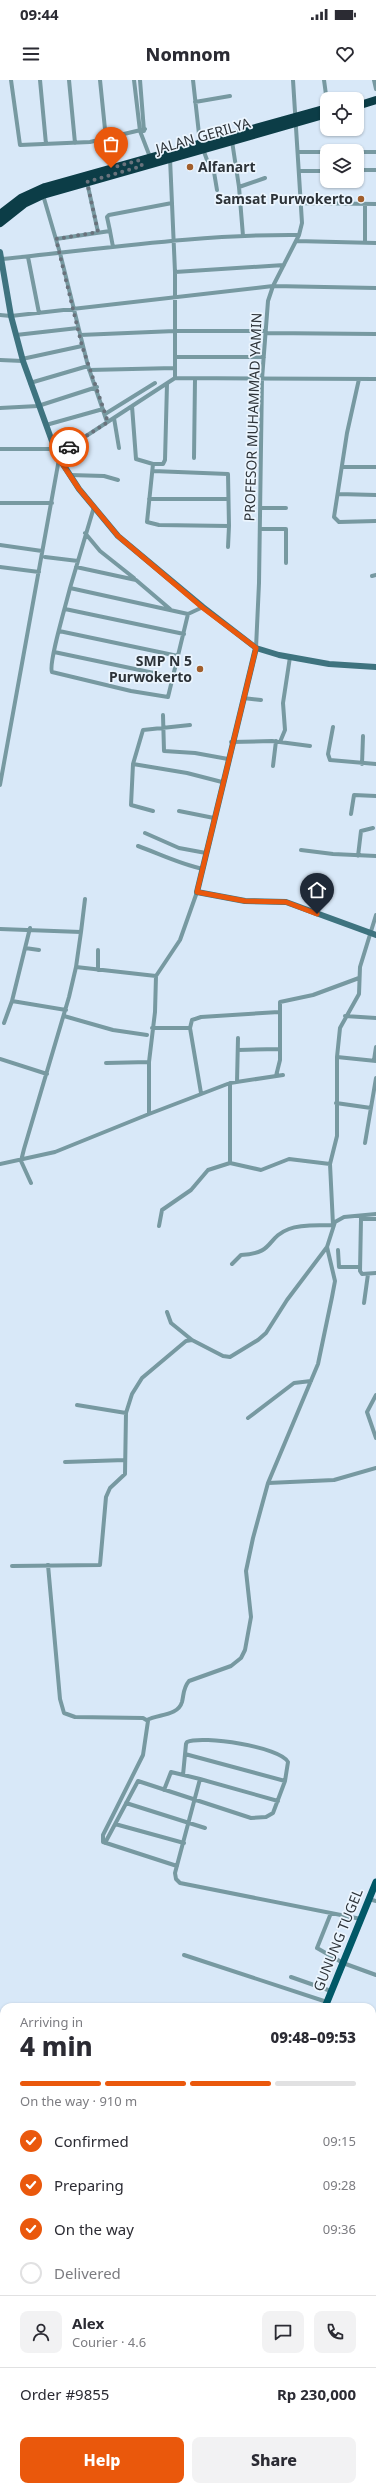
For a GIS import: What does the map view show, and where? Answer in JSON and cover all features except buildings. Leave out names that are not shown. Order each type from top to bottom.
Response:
[{"type":"highway","points":[[364,98],[376,95]]},
{"type":"highway","points":[[364,104],[376,100]]},
{"type":"highway","name":"JALAN GERILYA","points":[[0,223],[24,204],[69,184],[87,182],[141,163],[150,157],[232,141],[320,110]]},
{"type":"highway","name":"JALAN GERILYA","points":[[0,214],[33,192],[69,184],[141,163],[170,158],[201,146],[295,119],[320,115]]},
{"type":"main road","points":[[0,252],[2,259],[2,274],[22,360],[29,383],[57,454],[69,475],[118,536],[203,608],[256,648],[290,657],[329,664],[376,667]]},
{"type":"main road","points":[[256,648],[231,742],[197,892],[245,901],[286,902],[373,934]]},
{"type":"main road","name":"GUNUNG TUGEL","points":[[326,2003],[361,1919],[373,1900],[376,1882]]},
{"type":"street","points":[[11,80],[18,143],[75,143],[106,139],[145,130]]},
{"type":"street","points":[[40,80],[46,144]]},
{"type":"street","points":[[69,80],[75,143]]},
{"type":"street","points":[[100,80],[106,139]]},
{"type":"street","points":[[193,80],[201,146],[207,160],[213,166],[217,190]]},
{"type":"street","name":"PROFESOR MUHAMMAD YAMIN","points":[[256,648],[260,529],[262,379],[268,301],[272,286],[299,235],[302,223],[293,80]]},
{"type":"street","points":[[324,80],[326,92]]},
{"type":"street","points":[[374,80],[376,89]]},
{"type":"street","points":[[144,138],[145,130],[140,82],[134,82],[140,131],[144,138],[150,157]]},
{"type":"street","points":[[195,102],[230,96]]},
{"type":"street","points":[[232,141],[239,187],[243,236]]},
{"type":"street","points":[[298,152],[320,152]]},
{"type":"street","points":[[364,152],[376,152]]},
{"type":"street","points":[[170,158],[175,272],[175,378]]},
{"type":"street","points":[[364,170],[376,170]]},
{"type":"street","points":[[299,171],[320,171]]},
{"type":"street","points":[[239,187],[265,178]]},
{"type":"street","points":[[87,182],[98,232]]},
{"type":"street","points":[[43,195],[60,253],[82,346],[108,422]]},
{"type":"street","points":[[113,247],[107,217],[109,215],[172,203]]},
{"type":"street","points":[[301,203],[376,204]]},
{"type":"street","points":[[365,243],[366,204]]},
{"type":"street","points":[[56,239],[110,231]]},
{"type":"street","points":[[2,259],[173,240],[243,236],[299,235]]},
{"type":"street","points":[[296,241],[376,243]]},
{"type":"street","points":[[28,256],[39,313]]},
{"type":"street","points":[[175,272],[284,265]]},
{"type":"street","points":[[0,315],[11,316],[72,308],[174,299],[272,286],[376,288]]},
{"type":"street","points":[[16,336],[78,328]]},
{"type":"street","points":[[80,335],[175,331],[376,334]]},
{"type":"street","points":[[0,360],[22,360],[82,346]]},
{"type":"street","points":[[175,357],[264,357]]},
{"type":"street","points":[[29,383],[89,368],[175,368]]},
{"type":"street","points":[[0,449],[57,454],[175,378],[195,380],[376,379]]},
{"type":"street","points":[[359,379],[347,433],[343,467],[334,517],[336,521],[376,521]]},
{"type":"street","points":[[194,458],[195,380]]},
{"type":"street","points":[[46,425],[104,411],[155,383]]},
{"type":"street","points":[[130,398],[133,405],[136,459],[153,464],[163,464],[165,460],[167,384]]},
{"type":"street","points":[[0,408],[38,406],[97,387]]},
{"type":"street","points":[[114,418],[119,448]]},
{"type":"street","points":[[0,785],[52,503],[57,454]]},
{"type":"street","points":[[153,464],[148,499],[147,522],[164,525],[229,526]]},
{"type":"street","points":[[343,467],[376,467]]},
{"type":"street","points":[[153,471],[226,473],[228,476],[228,547]]},
{"type":"street","points":[[69,475],[104,476],[118,480]]},
{"type":"street","points":[[338,494],[376,495]]},
{"type":"street","points":[[148,499],[228,499]]},
{"type":"street","points":[[0,503],[52,503]]},
{"type":"street","points":[[94,507],[85,533],[59,631],[50,668],[52,672],[165,698],[169,695],[188,614]]},
{"type":"street","points":[[260,508],[286,508]]},
{"type":"street","points":[[260,529],[286,529],[286,563]]},
{"type":"street","points":[[85,533],[100,551],[171,610]]},
{"type":"street","points":[[0,545],[42,551]]},
{"type":"street","points":[[45,557],[78,561]]},
{"type":"street","points":[[0,567],[39,572]]},
{"type":"street","points":[[76,567],[136,580]]},
{"type":"street","points":[[70,588],[188,614],[203,608]]},
{"type":"street","points":[[65,609],[184,634]]},
{"type":"street","points":[[59,631],[178,656]]},
{"type":"street","points":[[54,652],[173,677]]},
{"type":"street","points":[[273,766],[278,742],[285,730],[283,703],[290,657]]},
{"type":"street","points":[[242,698],[261,700]]},
{"type":"street","points":[[162,715],[165,752],[195,753],[228,759]]},
{"type":"street","points":[[153,811],[130,805],[133,764],[143,730],[190,725]]},
{"type":"street","points":[[333,726],[328,754],[330,760],[362,764],[376,764]]},
{"type":"street","points":[[362,764],[363,736]]},
{"type":"street","points":[[231,742],[278,742],[310,746]]},
{"type":"street","points":[[133,764],[187,773],[222,782]]},
{"type":"street","points":[[351,814],[354,795],[376,796]]},
{"type":"street","points":[[179,811],[214,818]]},
{"type":"street","points":[[358,856],[361,831],[373,828]]},
{"type":"street","points":[[145,834],[175,846],[206,854]]},
{"type":"street","points":[[138,846],[170,858],[176,862],[203,869]]},
{"type":"street","points":[[301,850],[358,856],[376,856]]},
{"type":"street","points":[[149,1114],[149,1062],[156,976],[180,940],[197,892]]},
{"type":"street","points":[[31,1183],[22,1161],[66,1010],[76,967],[85,899]]},
{"type":"street","points":[[168,1312],[171,1322],[192,1340],[223,1356],[233,1356],[266,1333],[287,1300],[327,1248],[331,1239],[333,1225],[330,1164],[337,1141],[337,1057],[340,1028],[345,1016],[359,996],[359,978],[373,934],[376,915]]},
{"type":"street","points":[[0,929],[30,928],[81,932]]},
{"type":"street","points":[[4,1023],[12,1002],[30,928]]},
{"type":"street","points":[[25,948],[39,950]]},
{"type":"street","points":[[98,950],[98,970]]},
{"type":"street","points":[[76,967],[156,976]]},
{"type":"street","points":[[276,1076],[280,1049],[280,1004],[284,1000],[313,995],[342,986],[359,978]]},
{"type":"street","points":[[12,1002],[66,1010]]},
{"type":"street","points":[[201,1093],[190,1028],[192,1020],[201,1017],[279,1012]]},
{"type":"street","points":[[64,1016],[113,1030],[147,1035]]},
{"type":"street","points":[[345,1016],[376,1018]]},
{"type":"street","points":[[152,1028],[190,1028]]},
{"type":"street","points":[[237,1082],[238,1038]]},
{"type":"street","points":[[337,1057],[375,1060],[376,1047]]},
{"type":"street","points":[[238,1050],[280,1049]]},
{"type":"street","points":[[0,1059],[47,1074]]},
{"type":"street","points":[[106,1063],[149,1062]]},
{"type":"street","points":[[0,1164],[22,1161],[55,1152],[201,1093],[230,1083],[283,1075]]},
{"type":"street","points":[[365,1143],[376,1078]]},
{"type":"street","points":[[230,1083],[230,1163]]},
{"type":"street","points":[[336,1103],[370,1108]]},
{"type":"street","points":[[159,1226],[162,1210],[191,1190],[208,1170],[230,1163],[261,1170],[288,1159],[330,1164]]},
{"type":"street","points":[[232,1264],[241,1255],[255,1254],[265,1250],[288,1229],[333,1225],[340,1219],[376,1214]]},
{"type":"street","points":[[361,1217],[376,1219]]},
{"type":"street","points":[[361,1217],[360,1267],[362,1274],[376,1273]]},
{"type":"street","points":[[48,1565],[60,1700],[64,1713],[75,1717],[143,1718],[147,1720],[176,1711],[180,1707],[183,1691],[189,1681],[232,1666],[241,1658],[245,1650],[251,1617],[246,1571],[268,1483],[318,1364],[334,1286],[327,1248]]},
{"type":"street","points":[[338,1250],[339,1266],[360,1267]]},
{"type":"street","points":[[364,1303],[368,1274]]},
{"type":"street","points":[[12,1566],[100,1565],[107,1492],[123,1477],[125,1460],[126,1413],[132,1394],[142,1378],[182,1343],[192,1340]]},
{"type":"street","points":[[248,1418],[294,1383],[311,1381]]},
{"type":"street","points":[[376,1395],[367,1412],[376,1438]]},
{"type":"street","points":[[76,1405],[126,1413]]},
{"type":"street","points":[[65,1462],[125,1460]]},
{"type":"street","points":[[268,1483],[329,1480],[376,1468]]},
{"type":"street","points":[[147,1720],[143,1755],[103,1835],[102,1840],[105,1844],[177,1866]]},
{"type":"street","points":[[105,1844],[138,1781],[255,1818],[270,1816],[278,1801],[285,1781],[288,1762],[278,1753],[228,1741],[195,1739],[187,1742],[183,1775]]},
{"type":"street","points":[[185,1754],[285,1781]]},
{"type":"street","points":[[164,1790],[171,1772],[278,1801]]},
{"type":"street","points":[[200,1779],[190,1822],[177,1866],[175,1877],[180,1883],[361,1919]]},
{"type":"street","points":[[126,1804],[190,1822],[204,1828]]},
{"type":"street","points":[[115,1824],[184,1843]]},
{"type":"street","points":[[331,1913],[316,1946],[343,1963],[376,1975]]},
{"type":"street","points":[[184,1955],[323,2003]]},
{"type":"street","points":[[291,1977],[331,1991]]},
{"type":"way so far","points":[[69,447],[108,422],[82,346],[56,239],[98,232],[87,182],[142,166],[140,160],[111,168]]},
{"type":"place","name":"Alfanart","points":[[190,167]]},
{"type":"place","name":"Samsat Purwokerto","points":[[361,199]]},
{"type":"place","name":"SMP N 5 Purwokerto","points":[[200,669]]},
{"type":"route","points":[[69,447],[57,455],[59,459],[79,489],[118,536],[203,608],[256,648],[231,742],[197,892],[234,900],[282,901],[317,914]]}]
